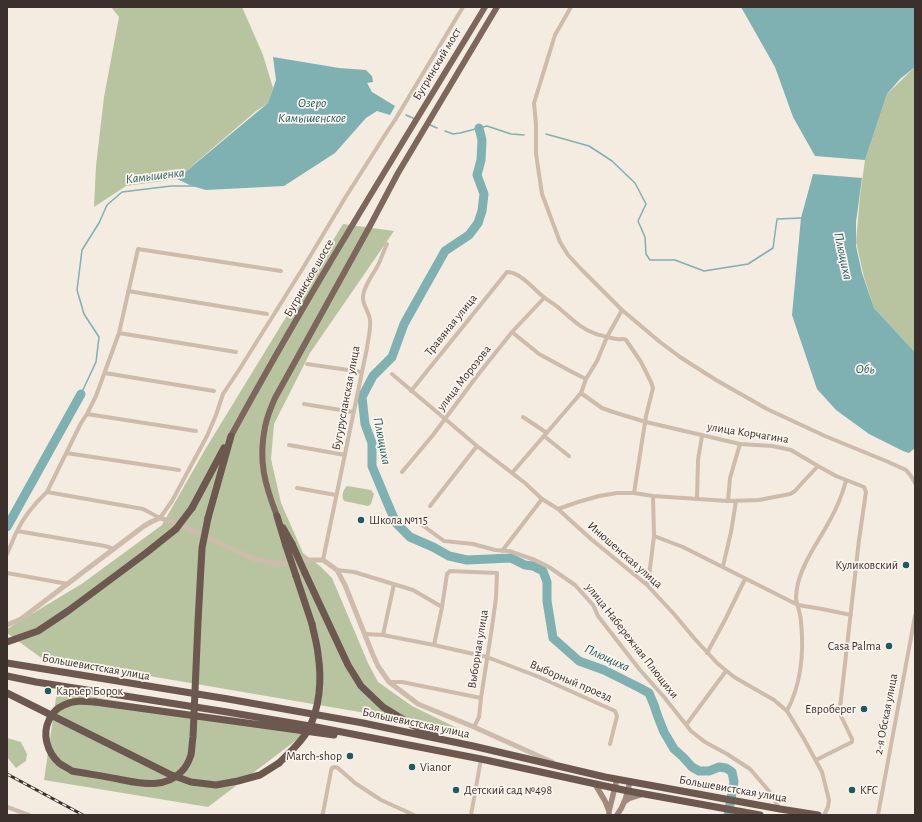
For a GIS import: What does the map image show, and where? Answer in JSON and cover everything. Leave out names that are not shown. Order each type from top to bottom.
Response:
[{"type":"highway","points":[[7,642],[38,631],[68,611],[176,529],[192,508],[231,436]]},
{"type":"highway","points":[[231,436],[208,518],[202,548],[197,630],[193,737],[191,756],[187,765],[184,770],[170,780],[153,784],[72,770],[58,762],[48,747],[45,732],[46,724],[51,715],[58,708],[71,702],[80,701],[95,702],[290,730],[396,743]]},
{"type":"highway","points":[[277,516],[289,545],[348,664],[361,686],[383,707],[412,725],[454,742]]},
{"type":"highway","points":[[7,693],[169,774],[191,782],[216,785],[260,775],[279,763],[295,747],[307,731],[316,710],[320,682],[318,655],[312,624],[296,576],[289,545]]},
{"type":"highway","name":"Большевистская улица","points":[[7,663],[228,699],[363,723],[617,779],[818,815]]},
{"type":"highway","name":"Большевистская улица","points":[[7,676],[316,727],[481,759],[628,791],[760,815]]},
{"type":"main road","name":"Бугринский мост","points":[[409,133],[485,7]]},
{"type":"main road","points":[[277,516],[264,477],[261,451],[265,426],[275,398],[398,173],[496,7]]},
{"type":"main road","name":"Бугринское шоссе","points":[[231,436],[252,396],[409,133]]},
{"type":"main road","points":[[609,813],[617,779]]},
{"type":"main road","points":[[617,815],[624,802],[630,781]]},
{"type":"main road","points":[[595,784],[605,801],[609,813]]},
{"type":"main road","points":[[624,802],[630,798],[644,794]]},
{"type":"street","points":[[7,625],[20,619],[144,526],[160,518],[172,501],[207,436],[223,394],[395,120],[463,7]]},
{"type":"street","points":[[571,7],[555,35],[534,103],[536,154],[542,194],[560,242],[568,255],[622,310],[680,357],[716,380],[767,409],[825,436],[906,470],[915,483]]},
{"type":"street","name":"Бугурусланская улица","points":[[323,560],[362,372],[370,324],[370,318],[365,307],[363,294],[386,244]]},
{"type":"street","points":[[7,554],[17,531],[40,498],[47,492],[96,396],[119,333],[138,249],[281,271]]},
{"type":"street","name":"Травяная улица","points":[[411,391],[508,272],[512,272],[533,287],[544,298]]},
{"type":"street","points":[[128,291],[267,314]]},
{"type":"street","points":[[544,298],[560,309],[571,320],[585,329],[616,340],[626,340],[641,362],[651,382],[653,388],[646,416],[634,493]]},
{"type":"street","name":"улица Морозова","points":[[402,472],[433,435],[512,332],[544,298]]},
{"type":"street","points":[[512,473],[580,393],[622,310]]},
{"type":"street","points":[[512,332],[539,354],[586,379]]},
{"type":"street","points":[[119,333],[236,352]]},
{"type":"street","points":[[306,364],[362,372]]},
{"type":"street","points":[[105,373],[214,391]]},
{"type":"street","name":"Инюшенская улица","points":[[392,374],[477,446],[525,483],[542,499],[558,510],[647,585],[707,653],[726,671],[774,700],[788,711],[822,772],[829,800],[828,807],[824,815]]},
{"type":"street","name":"улица Корчагина","points":[[580,393],[602,408],[646,422],[740,444],[772,446],[791,450],[846,481],[864,487],[866,492],[851,615]]},
{"type":"street","points":[[304,404],[353,412]]},
{"type":"street","points":[[87,414],[196,431]]},
{"type":"street","points":[[523,417],[546,434],[570,456]]},
{"type":"street","points":[[697,499],[698,460],[702,436]]},
{"type":"street","points":[[728,501],[730,478],[740,444]]},
{"type":"street","points":[[289,445],[345,455]]},
{"type":"street","points":[[430,506],[477,446]]},
{"type":"street","points":[[66,453],[179,470]]},
{"type":"street","points":[[558,510],[578,502],[617,493],[634,493],[653,496],[728,501],[759,500],[790,494],[795,491],[818,466]]},
{"type":"street","points":[[788,711],[798,680],[802,660],[802,621],[796,594],[801,574],[804,565],[840,501],[846,481]]},
{"type":"street","points":[[298,488],[336,495]]},
{"type":"street","points":[[47,492],[143,509],[160,518],[183,526],[254,559],[277,564],[307,560],[323,560],[337,570],[345,585],[378,666],[389,682],[418,704],[474,726],[560,766]]},
{"type":"street","points":[[647,585],[650,576],[654,536],[653,496]]},
{"type":"street","points":[[502,550],[542,499]]},
{"type":"street","points":[[723,566],[736,501]]},
{"type":"street","name":"улица Набережная Плющихи","points":[[418,522],[444,541],[473,544],[510,551],[535,560],[549,567],[575,585],[593,605],[598,616],[640,670],[691,731],[705,742],[750,769],[769,791],[780,809]]},
{"type":"street","points":[[17,531],[105,546],[114,549]]},
{"type":"street","points":[[654,536],[683,546],[798,605],[851,615],[840,708],[841,716],[852,742],[816,760]]},
{"type":"street","points":[[337,570],[354,572],[413,590],[442,607],[434,645]]},
{"type":"street","name":"Выборная улица","points":[[442,607],[447,574],[450,571],[497,573],[496,598],[479,717],[474,726]]},
{"type":"street","points":[[7,573],[68,584]]},
{"type":"street","points":[[707,653],[745,579]]},
{"type":"street","points":[[383,635],[394,584]]},
{"type":"street","name":"2-я Обская улица","points":[[878,815],[915,616]]},
{"type":"street","points":[[365,634],[383,635],[487,657]]},
{"type":"street","name":"Выборный проезд","points":[[487,657],[539,677],[616,711],[617,716],[610,744]]},
{"type":"street","points":[[686,725],[726,671]]},
{"type":"street","points":[[389,682],[402,682],[481,698]]},
{"type":"street","points":[[471,815],[481,759]]},
{"type":"street","points":[[322,815],[331,771],[332,768],[335,767],[355,783],[381,800],[414,815]]},
{"type":"street","points":[[7,807],[29,815]]},
{"type":"green space","points":[[111,7],[242,7],[263,55],[273,88],[268,103],[256,111],[177,179],[126,186],[94,207],[96,166],[104,97],[119,17]]},
{"type":"green space","points":[[915,67],[915,351],[874,308],[864,277],[856,242],[865,160],[887,94]]},
{"type":"green space","points":[[343,224],[394,231],[310,353],[274,424],[271,459],[281,503],[303,553],[332,578],[368,663],[378,682],[412,706],[459,729],[56,660],[56,658],[51,657],[50,660],[40,657],[7,633],[7,629],[83,583],[162,525],[206,448]]},
{"type":"green space","points":[[347,486],[371,490],[374,494],[371,504],[368,506],[344,501],[343,493]]},
{"type":"green space","points":[[57,691],[307,732],[208,807],[44,780]]},
{"type":"green space","points":[[7,738],[21,742],[27,754],[26,761],[16,768],[7,757]]},
{"type":"water","points":[[741,7],[915,7],[915,67],[900,79],[887,94],[865,160],[815,156],[793,117],[775,67]]},
{"type":"water","name":"Озеро Камышенское","points":[[273,57],[339,68],[366,70],[372,76],[373,82],[367,83],[372,92],[395,106],[390,115],[377,111],[366,118],[335,153],[284,186],[206,190],[192,186],[177,179],[268,103],[276,80]]},
{"type":"water","name":"Обь","points":[[813,174],[862,178],[856,222],[856,246],[862,273],[874,308],[915,351],[915,448],[909,453],[869,434],[836,410],[817,389],[792,315],[801,218]]},
{"type":"waterway","points":[[406,115],[415,119]]},
{"type":"waterway","points":[[430,125],[437,128]]},
{"type":"waterway","name":"Плющиха","points":[[445,131],[453,134],[487,126],[511,134],[524,135]]},
{"type":"waterway","name":"Плющиха","points":[[479,128],[482,140],[481,160],[477,175],[484,194],[482,211],[478,223],[469,235],[445,251],[404,324],[392,357],[373,376],[362,397],[365,424],[372,443],[372,466],[396,523],[410,537],[449,556],[467,560],[511,558],[525,565],[533,566],[543,571],[547,582],[547,601],[553,638],[579,661],[604,670],[649,693],[664,732],[674,749],[692,767],[699,771],[709,771],[719,767],[726,768],[732,772],[734,782],[728,815]]},
{"type":"waterway","name":"Плющиха","points":[[546,134],[589,146],[612,161],[635,183],[646,204],[638,221],[645,237],[646,254],[650,260],[675,260],[704,271],[748,264],[773,248],[777,219],[801,218]]},
{"type":"waterway","name":"Камышенка","points":[[81,394],[96,362],[99,337],[84,314],[77,290],[82,250],[99,223],[107,205],[122,192],[171,186],[193,186]]},
{"type":"waterway","name":"Камышенка","points":[[7,527],[81,394]]},
{"type":"railway","points":[[7,774],[83,815]]},
{"type":"place","name":"Школа №115","points":[[361,520]]},
{"type":"place","name":"Куликовский","points":[[906,565]]},
{"type":"place","name":"Casa Palma","points":[[889,646]]},
{"type":"place","name":"Карьер Борок","points":[[48,691]]},
{"type":"place","name":"Евроберег","points":[[864,709]]},
{"type":"place","name":"March-shop","points":[[350,756]]},
{"type":"place","name":"Vianor","points":[[412,767]]},
{"type":"place","name":"Детский сад №498","points":[[456,790]]},
{"type":"place","name":"KFC","points":[[852,790]]}]
